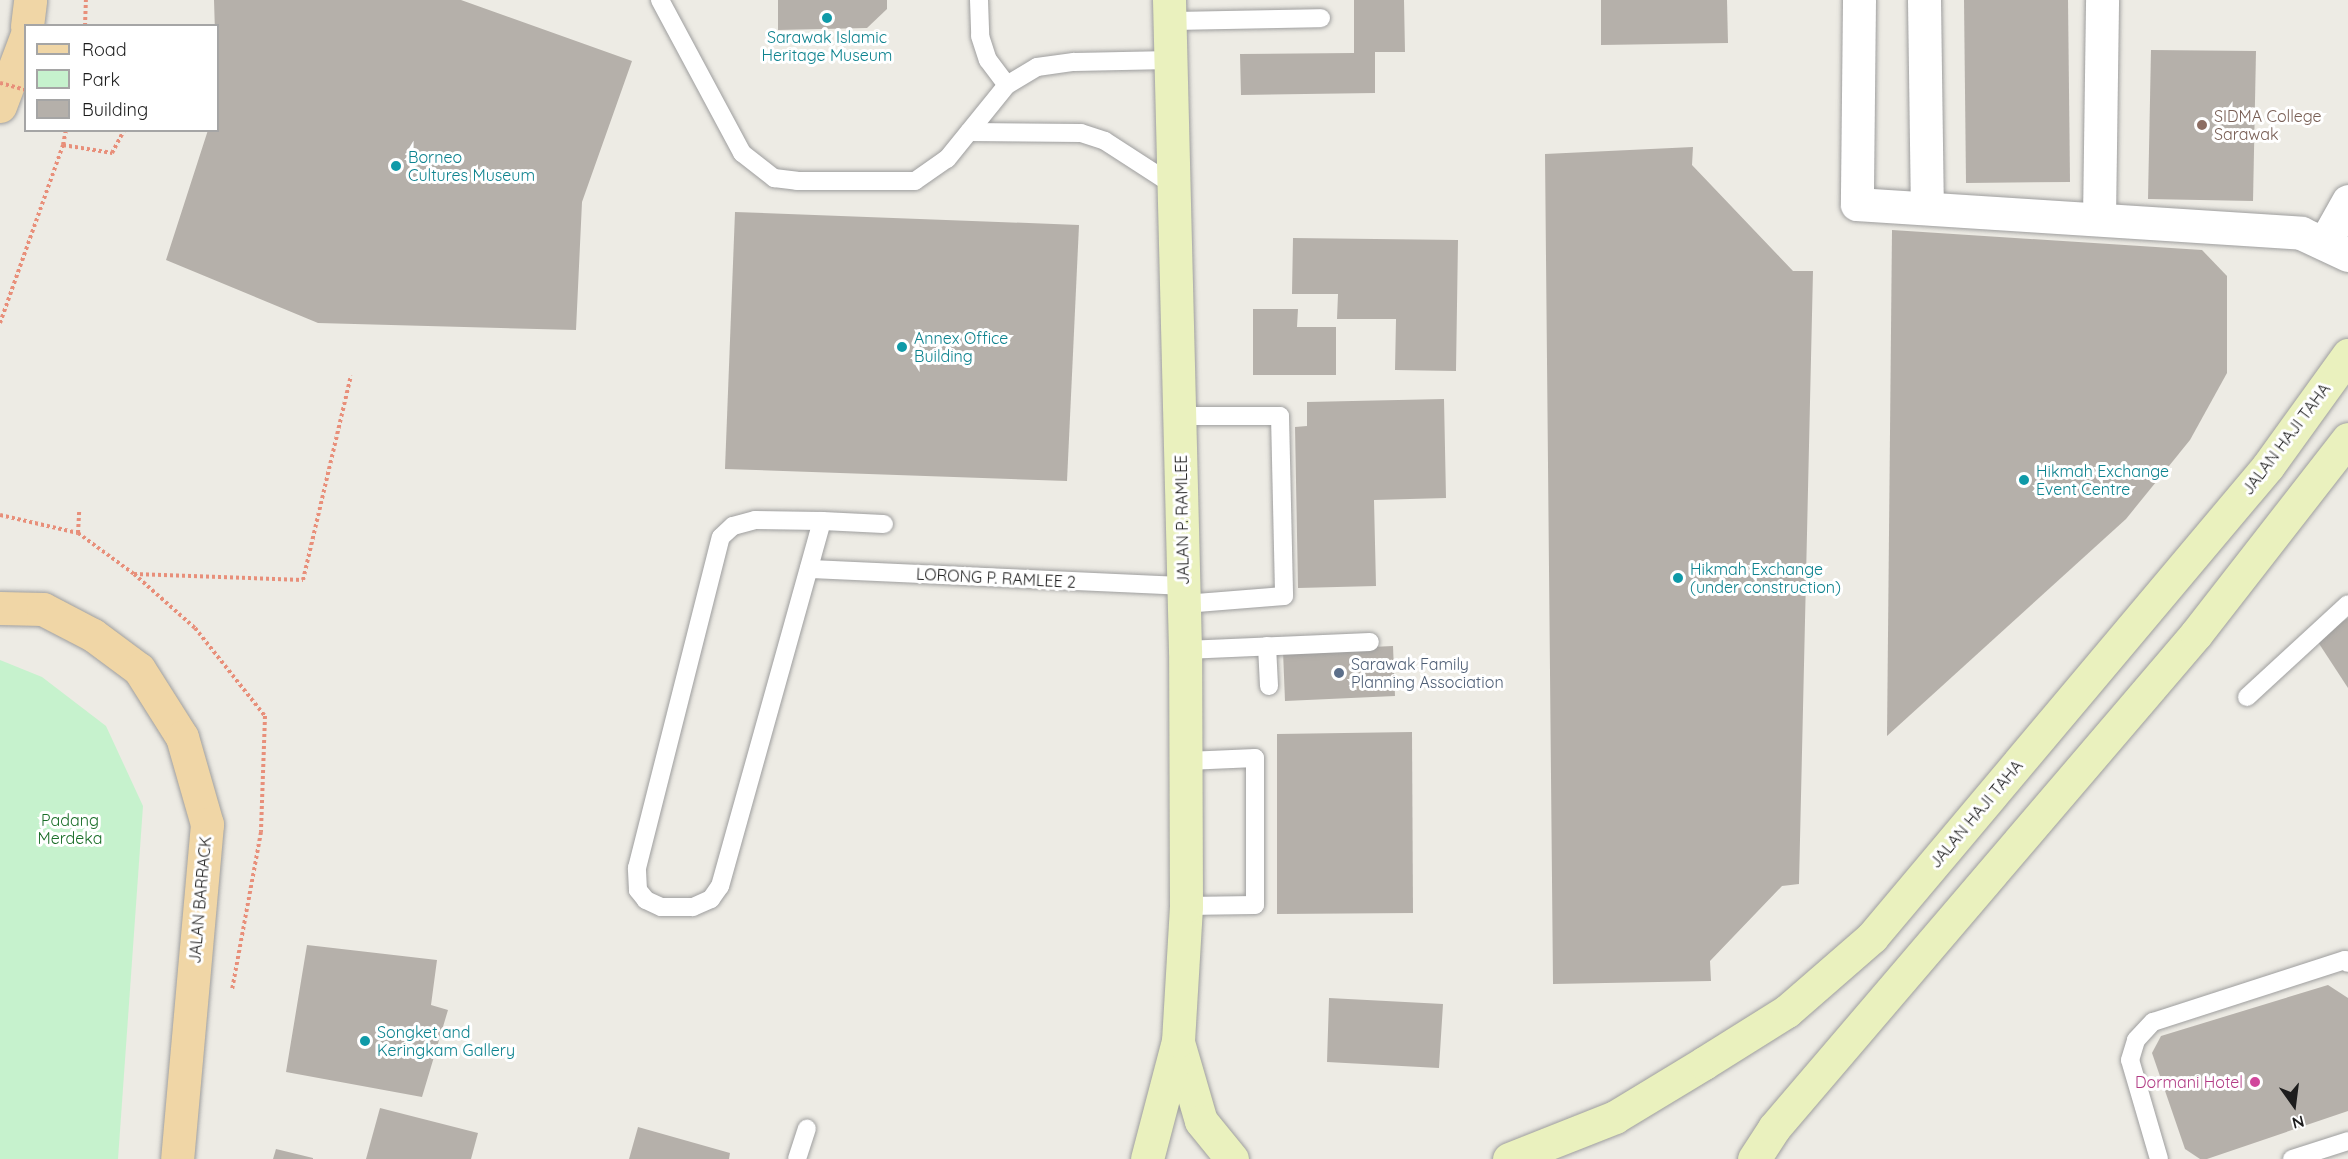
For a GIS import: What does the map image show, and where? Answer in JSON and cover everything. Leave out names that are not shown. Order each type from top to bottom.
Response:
[{"type":"main road","points":[[27,24],[30,0]]},
{"type":"main road","name":"JALAN P. RAMLEE","points":[[1147,1159],[1178,1041],[1186,906],[1187,761],[1170,11]]},
{"type":"main road","points":[[0,106],[24,42]]},
{"type":"main road","name":"JALAN HAJI TAHA","points":[[1509,1159],[1615,1117],[1704,1063],[1787,1011],[1872,937],[2268,466],[2348,356]]},
{"type":"main road","points":[[1754,1159],[1774,1128],[2196,634],[2348,439]]},
{"type":"main road","points":[[0,585],[43,609]]},
{"type":"main road","name":"JALAN BARRACK","points":[[0,608],[43,609],[93,635],[139,669],[183,737],[207,824],[177,1159]]},
{"type":"main road","name":"JALAN P. RAMLEE","points":[[1178,1041],[1201,1122],[1232,1159]]},
{"type":"street","points":[[1859,0],[1857,204],[2301,233],[2337,249],[2348,201]]},
{"type":"street","points":[[1924,0],[1927,207]]},
{"type":"street","points":[[2099,219],[2102,0]]},
{"type":"lane","points":[[660,0],[731,136],[756,167],[774,178],[886,184],[915,181],[947,159],[1007,85],[1037,67],[1074,62],[1171,60]]},
{"type":"lane","points":[[979,0],[980,36],[988,60],[1007,85]]},
{"type":"lane","points":[[1170,11],[1321,18]]},
{"type":"lane","points":[[969,132],[1081,133],[1105,141],[1173,185]]},
{"type":"lane","name":"LORONG P. RAMLEE 2","points":[[809,569],[1183,595],[1284,596],[1280,416],[1179,416]]},
{"type":"lane","points":[[822,521],[720,886],[711,899],[693,907],[661,907],[646,900],[638,890],[637,868],[721,537],[733,526],[755,520],[822,521],[884,524]]},
{"type":"lane","points":[[2247,697],[2348,604]]},
{"type":"lane","points":[[1185,650],[1370,642]]},
{"type":"lane","points":[[1267,646],[1269,686]]},
{"type":"lane","points":[[1186,906],[1255,904],[1255,758],[1187,761]]},
{"type":"lane","points":[[2159,1159],[2130,1060],[2136,1040],[2153,1022],[2344,960],[2348,963]]},
{"type":"lane","points":[[797,1159],[807,1129]]},
{"type":"lane","points":[[2292,1159],[2348,1141]]},
{"type":"path","points":[[85,24],[86,0]]},
{"type":"path","points":[[0,83],[24,89]]},
{"type":"path","points":[[0,323],[66,132]]},
{"type":"path","points":[[63,145],[112,153],[122,132]]},
{"type":"path","points":[[134,574],[303,580],[351,376]]},
{"type":"path","points":[[78,533],[79,512]]},
{"type":"green space","name":"Padang Merdeka","points":[[0,660],[42,677],[106,726],[143,806],[118,1159],[0,1159]]},
{"type":"building","name":"Borneo Cultures Museum","points":[[214,0],[461,0],[632,61],[582,202],[576,330],[318,323],[166,260],[207,132],[219,132],[219,24],[215,24]]},
{"type":"building","name":"Sarawak Islamic Heritage Museum","points":[[778,0],[887,0],[887,9],[867,28],[778,30]]},
{"type":"building","points":[[1354,0],[1404,0],[1405,52],[1375,52],[1375,93],[1241,95],[1240,54],[1354,53]]},
{"type":"building","points":[[1601,0],[1727,0],[1728,43],[1601,45]]},
{"type":"building","points":[[1964,0],[2068,0],[2070,182],[1966,183]]},
{"type":"building","name":"SIDMA College Sarawak","points":[[2151,50],[2256,51],[2253,201],[2148,199]]},
{"type":"building","name":"Hikmah Exchange (under construction)","points":[[1693,147],[1692,165],[1793,271],[1813,271],[1799,884],[1782,886],[1710,961],[1711,981],[1553,984],[1545,154]]},
{"type":"building","name":"Annex Office Building","points":[[735,212],[1079,225],[1067,481],[725,469]]},
{"type":"building","name":"Hikmah Exchange Event Centre","points":[[1892,230],[2202,250],[2227,276],[2227,373],[2190,440],[2126,519],[1887,736]]},
{"type":"building","points":[[1293,238],[1458,240],[1456,371],[1395,370],[1396,319],[1337,319],[1338,294],[1292,294]]},
{"type":"building","points":[[1253,309],[1298,309],[1297,327],[1336,327],[1336,375],[1253,375]]},
{"type":"building","points":[[1444,399],[1446,498],[1374,500],[1376,586],[1298,588],[1295,427],[1307,426],[1307,402]]},
{"type":"building","points":[[2348,618],[2348,688],[2316,639]]},
{"type":"building","name":"Sarawak Family Planning Association","points":[[1393,646],[1395,696],[1285,701],[1283,651]]},
{"type":"building","points":[[1412,732],[1413,913],[1277,914],[1277,734]]},
{"type":"building","name":"Songket and Keringkam Gallery","points":[[307,945],[437,960],[431,1005],[448,1010],[422,1097],[286,1072]]},
{"type":"building","name":"Dormani Hotel","points":[[2328,985],[2348,998],[2348,1111],[2207,1159],[2200,1159],[2185,1149],[2152,1053],[2161,1036]]},
{"type":"building","points":[[1329,998],[1443,1004],[1439,1068],[1327,1062]]},
{"type":"building","points":[[380,1108],[478,1133],[471,1159],[366,1159]]},
{"type":"building","points":[[638,1127],[730,1153],[729,1159],[629,1159]]},
{"type":"building","points":[[276,1149],[313,1158],[313,1159],[273,1159]]},
{"type":"place","name":"Sarawak Islamic Heritage Museum","points":[[827,18]]},
{"type":"place","name":"SIDMA College Sarawak","points":[[2202,125]]},
{"type":"place","name":"Borneo Cultures Museum","points":[[396,166]]},
{"type":"place","name":"Annex Office Building","points":[[902,347]]},
{"type":"place","name":"Hikmah Exchange Event Centre","points":[[2024,480]]},
{"type":"place","name":"Hikmah Exchange (under construction)","points":[[1678,578]]},
{"type":"place","name":"Sarawak Family Planning Association","points":[[1339,673]]},
{"type":"place","name":"Songket and Keringkam Gallery","points":[[365,1041]]},
{"type":"place","name":"Dormani Hotel","points":[[2255,1082]]}]
